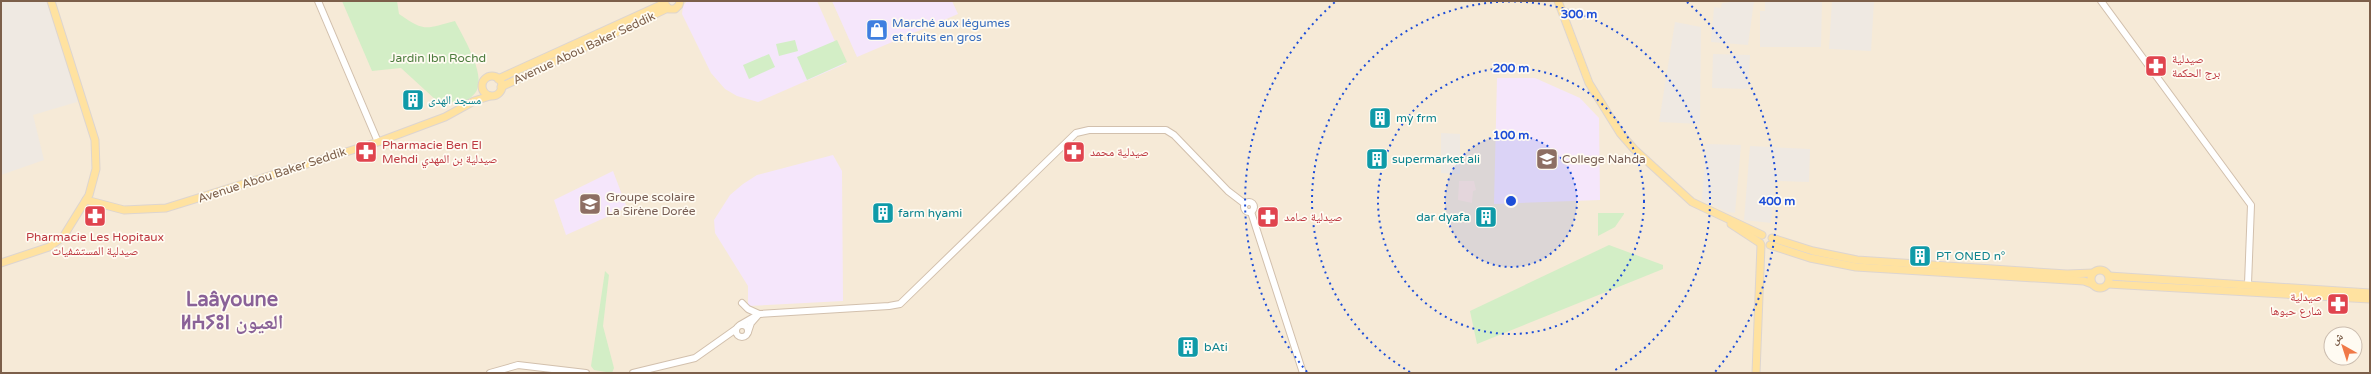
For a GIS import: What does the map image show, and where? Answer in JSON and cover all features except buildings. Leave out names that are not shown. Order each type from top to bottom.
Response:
[{"type":"main road","points":[[1,263],[56,243],[67,233],[86,200],[96,169],[95,140],[51,1]]},
{"type":"main road","points":[[1558,1],[1589,83],[1620,133],[1634,149],[1692,202],[1762,235],[1768,234],[1770,243],[1760,279]]},
{"type":"main road","points":[[666,4],[675,9],[681,2]]},
{"type":"main road","name":"Avenue Abou Baker Seddik","points":[[498,79],[666,4]]},
{"type":"main road","name":"Avenue Abou Baker Seddik","points":[[501,87],[666,4]]},
{"type":"main road","points":[[474,101],[484,80],[489,77],[498,79],[501,87],[497,94],[490,96],[485,93],[482,86]]},
{"type":"main road","name":"Avenue Abou Baker Seddik","points":[[86,200],[124,210],[166,208],[378,142],[446,117],[474,101],[490,96]]},
{"type":"main road","points":[[1725,218],[1760,244],[1770,243],[1857,260],[2067,274],[2093,273],[2103,270],[2109,276],[2370,293]]},
{"type":"main road","points":[[1756,373],[1760,244],[1762,235]]},
{"type":"main road","points":[[1770,243],[1810,258],[1856,267],[2084,281],[2099,288],[2108,284],[2370,299]]},
{"type":"main road","points":[[2092,284],[2093,273]]},
{"type":"main road","points":[[2108,284],[2109,276]]},
{"type":"street","points":[[318,1],[378,142]]},
{"type":"street","points":[[2101,1],[2251,204],[2248,284]]},
{"type":"street","points":[[742,303],[748,309],[759,314],[889,306],[900,304],[1001,207],[1068,138],[1084,131],[1166,130],[1174,135],[1228,191],[1245,204],[1245,210],[1251,212],[1303,373]]},
{"type":"street","points":[[633,373],[695,358],[738,330],[759,314]]},
{"type":"street","points":[[738,330],[744,337],[748,332],[751,323],[759,314]]},
{"type":"street","points":[[738,330],[746,327],[748,332]]},
{"type":"street","points":[[490,373],[518,365],[586,373]]},
{"type":"shaded area","points":[[1,1],[2370,1],[2370,373],[1,373]]},
{"type":"shaded area","points":[[1,1],[46,1],[77,97],[77,102],[33,115],[44,160],[1,175]]},
{"type":"shaded area","points":[[687,1],[817,1],[845,64],[758,102],[737,96],[725,89],[711,73],[682,14],[683,6]]},
{"type":"shaded area","name":"Marché aux légumes et fruits en gros","points":[[832,1],[952,1],[958,14],[857,57]]},
{"type":"shaded area","points":[[1754,1],[1748,45],[1711,42],[1714,7],[1721,8],[1722,3]]},
{"type":"shaded area","points":[[1765,1],[1822,1],[1821,47],[1760,47],[1760,11],[1765,11]]},
{"type":"shaded area","points":[[1832,1],[1874,1],[1871,51],[1829,49]]},
{"type":"shaded area","points":[[1675,22],[1701,27],[1700,124],[1659,122]]},
{"type":"shaded area","points":[[1713,54],[1750,55],[1748,89],[1712,88]]},
{"type":"shaded area","name":"College Nahda","points":[[1497,78],[1535,78],[1580,98],[1599,118],[1600,200],[1494,204]]},
{"type":"shaded area","points":[[1441,133],[1460,134],[1460,174],[1441,173]]},
{"type":"shaded area","points":[[1706,144],[1741,145],[1735,213],[1727,212],[1702,200]]},
{"type":"shaded area","points":[[1750,146],[1810,149],[1809,182],[1775,181],[1771,223],[1744,220]]},
{"type":"shaded area","points":[[833,155],[842,171],[843,301],[748,306],[748,286],[715,233],[714,220],[730,195],[757,175]]},
{"type":"shaded area","name":"Groupe scolaire La Sirène Dorée","points":[[613,171],[627,208],[566,235],[554,200]]},
{"type":"shaded area","points":[[1459,181],[1474,181],[1476,190],[1473,191],[1472,203],[1458,200]]},
{"type":"green space","name":"Jardin Ibn Rochd","points":[[342,1],[397,1],[399,14],[414,24],[420,26],[431,27],[455,21],[476,64],[479,83],[476,92],[464,103],[437,101],[401,68],[372,71]]},
{"type":"green space","points":[[795,40],[798,51],[779,56],[776,44]]},
{"type":"green space","points":[[837,40],[847,62],[807,80],[797,57]]},
{"type":"green space","points":[[769,54],[775,67],[749,79],[743,65]]},
{"type":"green space","points":[[1598,213],[1624,214],[1615,227],[1598,236]]},
{"type":"green space","points":[[1609,245],[1663,265],[1663,269],[1477,344],[1470,311]]},
{"type":"green space","points":[[605,271],[609,275],[603,326],[614,368],[612,373],[594,370],[591,366]]},
{"type":"place","name":"Marché aux légumes et fruits en gros","points":[[877,30]]},
{"type":"place","name":"صيدلية برج الحكمة","points":[[2156,66]]},
{"type":"place","name":"مسجد الهدى","points":[[413,100]]},
{"type":"place","name":"my frm","points":[[1380,118]]},
{"type":"place","name":"Pharmacie Ben El Mehdi صيدلية بن المهدي","points":[[366,152]]},
{"type":"place","name":"صيدلية محمد","points":[[1074,152]]},
{"type":"place","name":"supermarket ali","points":[[1377,159]]},
{"type":"place","name":"College Nahda","points":[[1547,159]]},
{"type":"place","name":"Groupe scolaire La Sirène Dorée","points":[[590,204]]},
{"type":"place","name":"farm hyami","points":[[883,213]]},
{"type":"place","name":"Pharmacie Les Hopitaux صيدلية المستشفيات","points":[[95,216]]},
{"type":"place","name":"صيدلية صامد","points":[[1268,217]]},
{"type":"place","name":"dar dyafa","points":[[1486,217]]},
{"type":"place","name":"PT ONED n°","points":[[1920,256]]},
{"type":"place","name":"صيدلية شارع حبوها","points":[[2338,304]]},
{"type":"place","name":"bAti","points":[[1188,347]]},
{"type":"district","name":"Laâyoune ⵍⵄⵢⵓⵏ العيون","points":[[232,310]]}]
